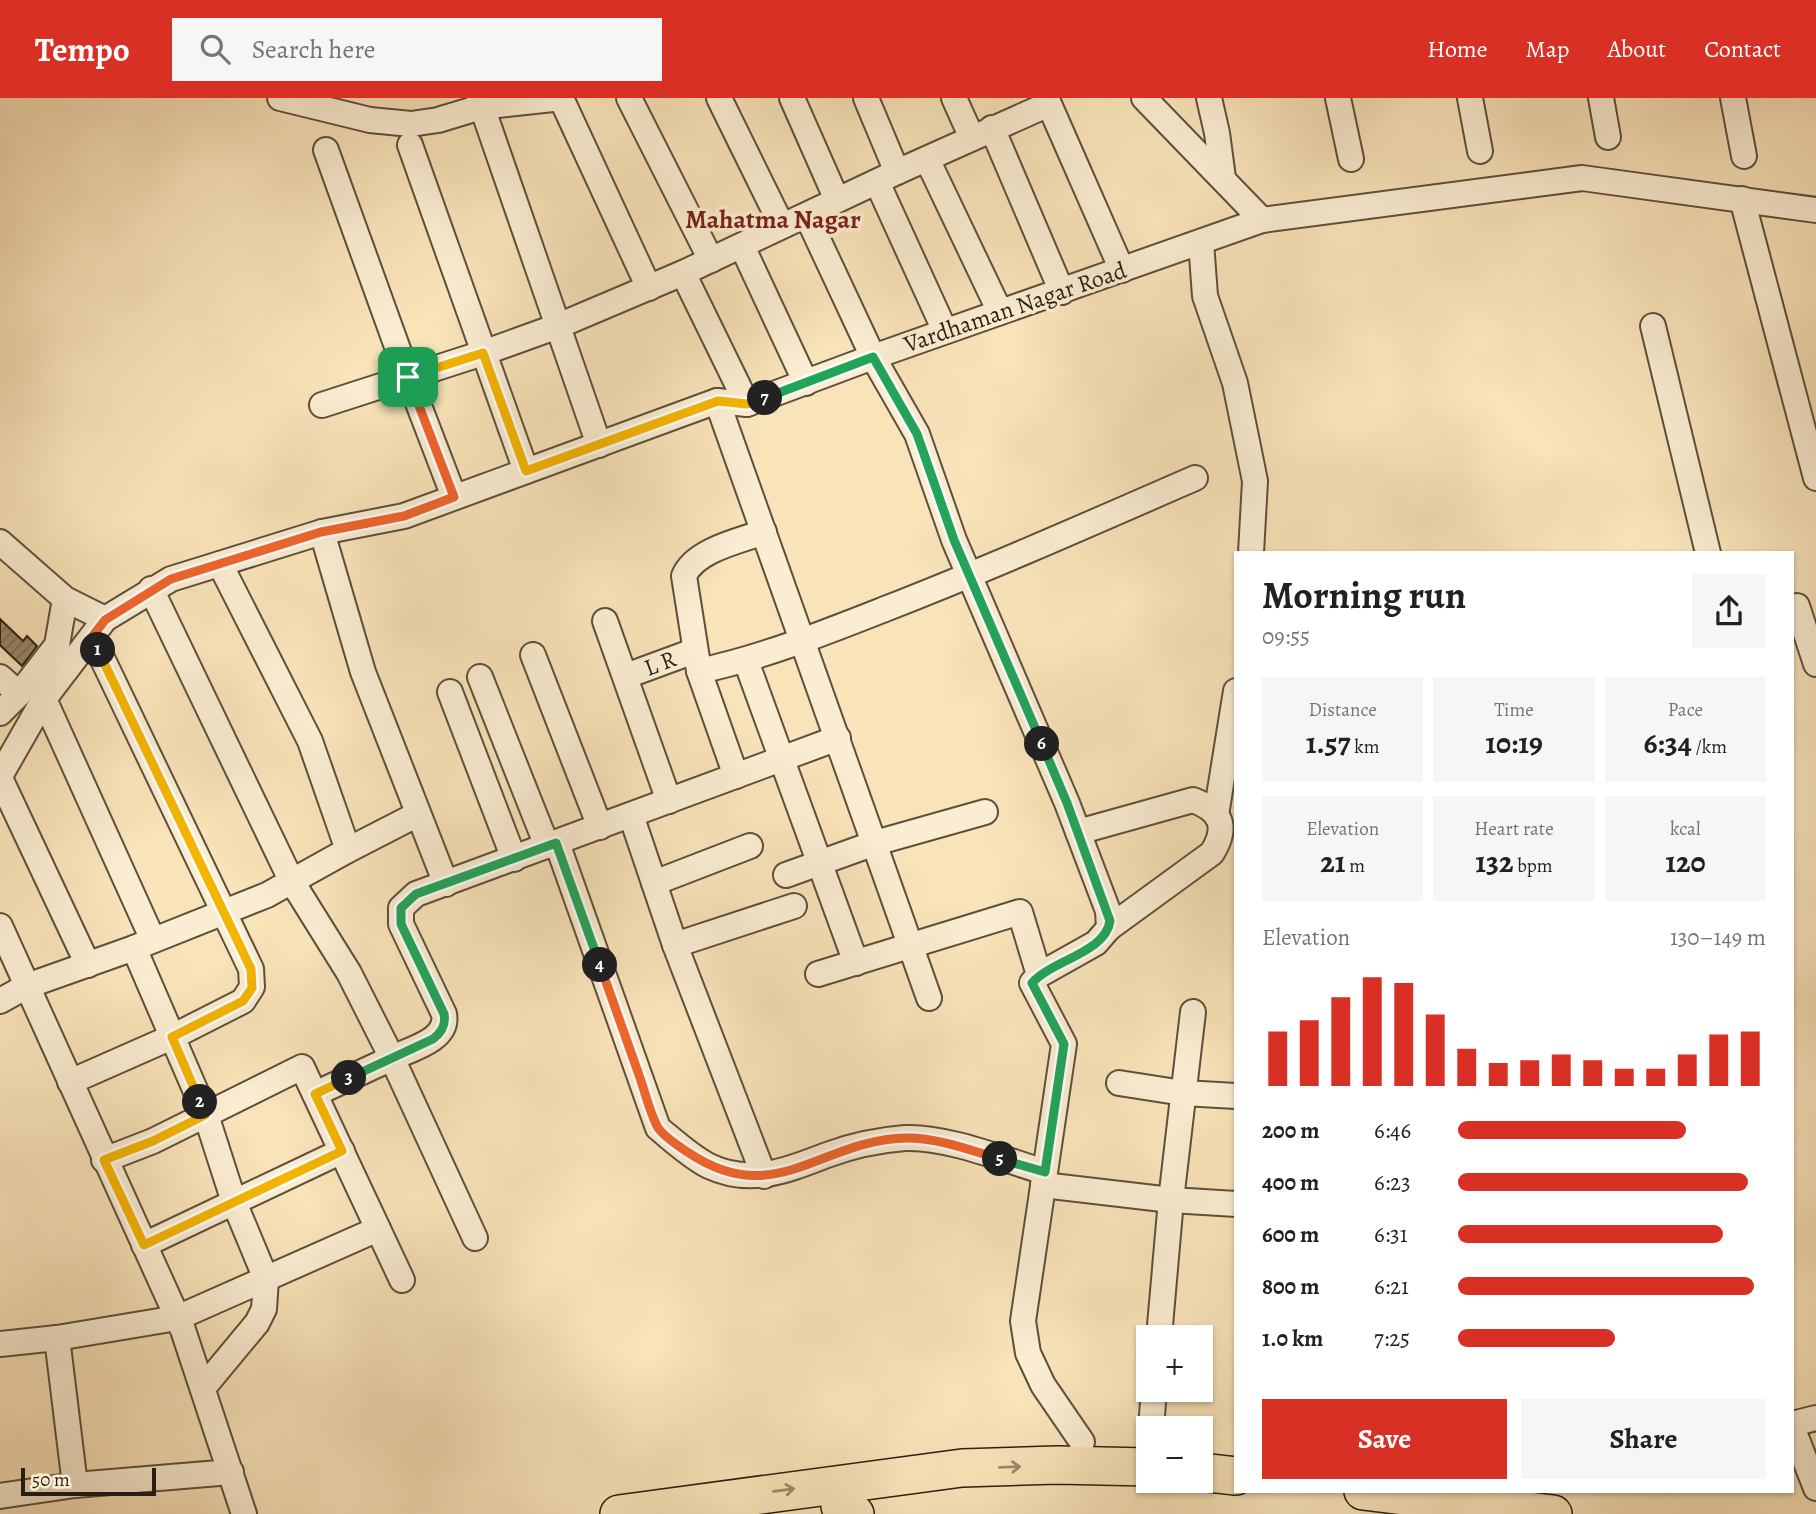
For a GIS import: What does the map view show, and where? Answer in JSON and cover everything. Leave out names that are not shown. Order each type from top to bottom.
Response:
[{"type":"highway","points":[[620,1514],[962,1468],[1136,1465]]},
{"type":"highway","points":[[1213,1473],[1234,1476]]},
{"type":"highway","points":[[1380,1493],[1553,1514]]},
{"type":"highway","points":[[1546,1493],[1573,1514]]},
{"type":"street","points":[[280,98],[370,120],[411,124],[438,120],[480,103],[562,98],[649,288]]},
{"type":"street","points":[[629,98],[711,260]]},
{"type":"street","points":[[719,98],[782,226]]},
{"type":"street","points":[[792,98],[837,200]]},
{"type":"street","points":[[866,98],[887,177],[946,331]]},
{"type":"street","points":[[954,98],[982,133],[1062,292]]},
{"type":"street","points":[[1144,98],[1262,220]]},
{"type":"street","points":[[1209,98],[1223,178]]},
{"type":"street","points":[[1338,98],[1351,159]]},
{"type":"street","points":[[1470,98],[1480,151]]},
{"type":"street","points":[[1601,98],[1608,137]]},
{"type":"street","points":[[1733,98],[1744,156]]},
{"type":"street","points":[[480,103],[598,444]]},
{"type":"street","points":[[322,405],[483,353],[558,326],[649,288],[982,133],[1019,107],[1049,104],[1122,270]]},
{"type":"street","points":[[410,145],[526,471]]},
{"type":"street","points":[[326,149],[454,497]]},
{"type":"street","points":[[927,159],[1000,313]]},
{"type":"street","name":"Vardhaman Nagar Road","points":[[0,777],[44,699],[98,628],[171,579],[321,532],[404,516],[718,401],[747,404],[1262,220],[1582,177],[1816,210]]},
{"type":"street","points":[[1742,199],[1816,478]]},
{"type":"street","points":[[807,216],[873,357],[917,434],[954,540],[1078,832],[1108,911],[1109,928]]},
{"type":"street","points":[[1201,242],[1205,296],[1235,383],[1255,481],[1251,551]]},
{"type":"street","points":[[742,246],[806,383]]},
{"type":"street","points":[[683,273],[747,404]]},
{"type":"street","points":[[1653,326],[1708,551]]},
{"type":"street","points":[[718,401],[929,998]]},
{"type":"street","name":"L R","points":[[626,676],[696,661],[746,661],[969,576],[1195,478]]},
{"type":"street","points":[[321,532],[363,672],[446,884]]},
{"type":"street","points":[[736,776],[696,661],[684,576],[688,568],[702,555],[764,532]]},
{"type":"street","points":[[0,542],[98,628],[222,913],[251,969],[252,988],[243,1001],[172,1037],[70,1083]]},
{"type":"street","points":[[220,564],[310,741],[348,850]]},
{"type":"street","points":[[151,590],[291,880],[349,973],[392,1058],[475,1238]]},
{"type":"street","points":[[0,713],[19,694],[57,645],[65,599]]},
{"type":"street","points":[[1802,604],[1816,664]]},
{"type":"street","points":[[605,621],[668,801]]},
{"type":"street","points":[[533,655],[600,827]]},
{"type":"street","points":[[746,661],[856,963]]},
{"type":"street","points":[[0,677],[19,694]]},
{"type":"street","points":[[480,677],[552,845],[658,1128],[710,1166],[736,1175],[764,1177],[795,1169],[841,1151],[875,1142],[908,1138],[949,1144],[1044,1178],[1171,1200],[1234,1204]]},
{"type":"street","points":[[450,692],[514,859]]},
{"type":"street","points":[[44,699],[143,944],[172,1037],[205,1115],[234,1202],[266,1279],[264,1309],[257,1324],[203,1388]]},
{"type":"street","points":[[1216,815],[1234,703]]},
{"type":"street","points":[[315,1094],[433,1039],[443,1028],[444,1014],[399,915],[401,908],[416,894],[838,737]]},
{"type":"street","points":[[0,777],[88,965]]},
{"type":"street","points":[[1078,832],[1193,800],[1206,805],[1216,815],[1222,827],[1221,839],[1212,853],[1109,928],[1096,943],[1039,975],[1032,983],[1064,1044],[1023,1321],[1028,1353],[1043,1385],[1082,1442]]},
{"type":"street","points":[[786,875],[875,843],[985,812]]},
{"type":"street","points":[[0,1002],[27,986],[267,895],[418,814]]},
{"type":"street","points":[[631,815],[675,945],[764,1177]]},
{"type":"street","points":[[654,883],[750,846]]},
{"type":"street","points":[[675,945],[794,906]]},
{"type":"street","points":[[818,974],[1020,912],[1039,975]]},
{"type":"street","points":[[0,926],[177,1318],[244,1514]]},
{"type":"street","points":[[1159,1325],[1193,1012]]},
{"type":"street","points":[[104,1160],[153,1141],[302,1067],[402,1280]]},
{"type":"street","points":[[1119,1083],[1183,1093],[1234,1096]]},
{"type":"street","points":[[144,1245],[342,1151]]},
{"type":"street","points":[[0,1344],[57,1338],[177,1318],[378,1229]]},
{"type":"street","points":[[57,1338],[75,1485]]},
{"type":"street","points":[[1135,1435],[1149,1402]]},
{"type":"street","points":[[1794,1425],[1816,1419]]},
{"type":"street","points":[[1794,1431],[1816,1488]]},
{"type":"street","points":[[0,1496],[75,1485],[231,1472]]},
{"type":"building","points":[[0,619],[23,641],[27,636],[37,646],[22,666],[0,645]]},
{"type":"district","name":"Mahatma Nagar","points":[[773,219]]},
{"type":"route","points":[[483,353],[526,471],[718,401],[747,404],[873,357],[917,434],[954,540],[1067,803],[1108,911],[1109,928],[1104,936],[1039,975],[1032,983],[1064,1044],[1045,1172],[949,1144],[908,1138],[875,1142],[830,1154],[795,1169],[764,1177],[736,1175],[710,1166],[685,1150],[658,1128],[556,843],[416,894],[401,908],[401,924],[445,1021],[443,1028],[433,1039],[315,1094],[342,1151],[144,1245],[104,1160],[153,1141],[205,1115],[172,1037],[243,1001],[252,988],[253,980],[251,969],[92,637],[105,620],[171,579],[321,532],[404,516],[454,497],[408,377],[483,353]]}]
